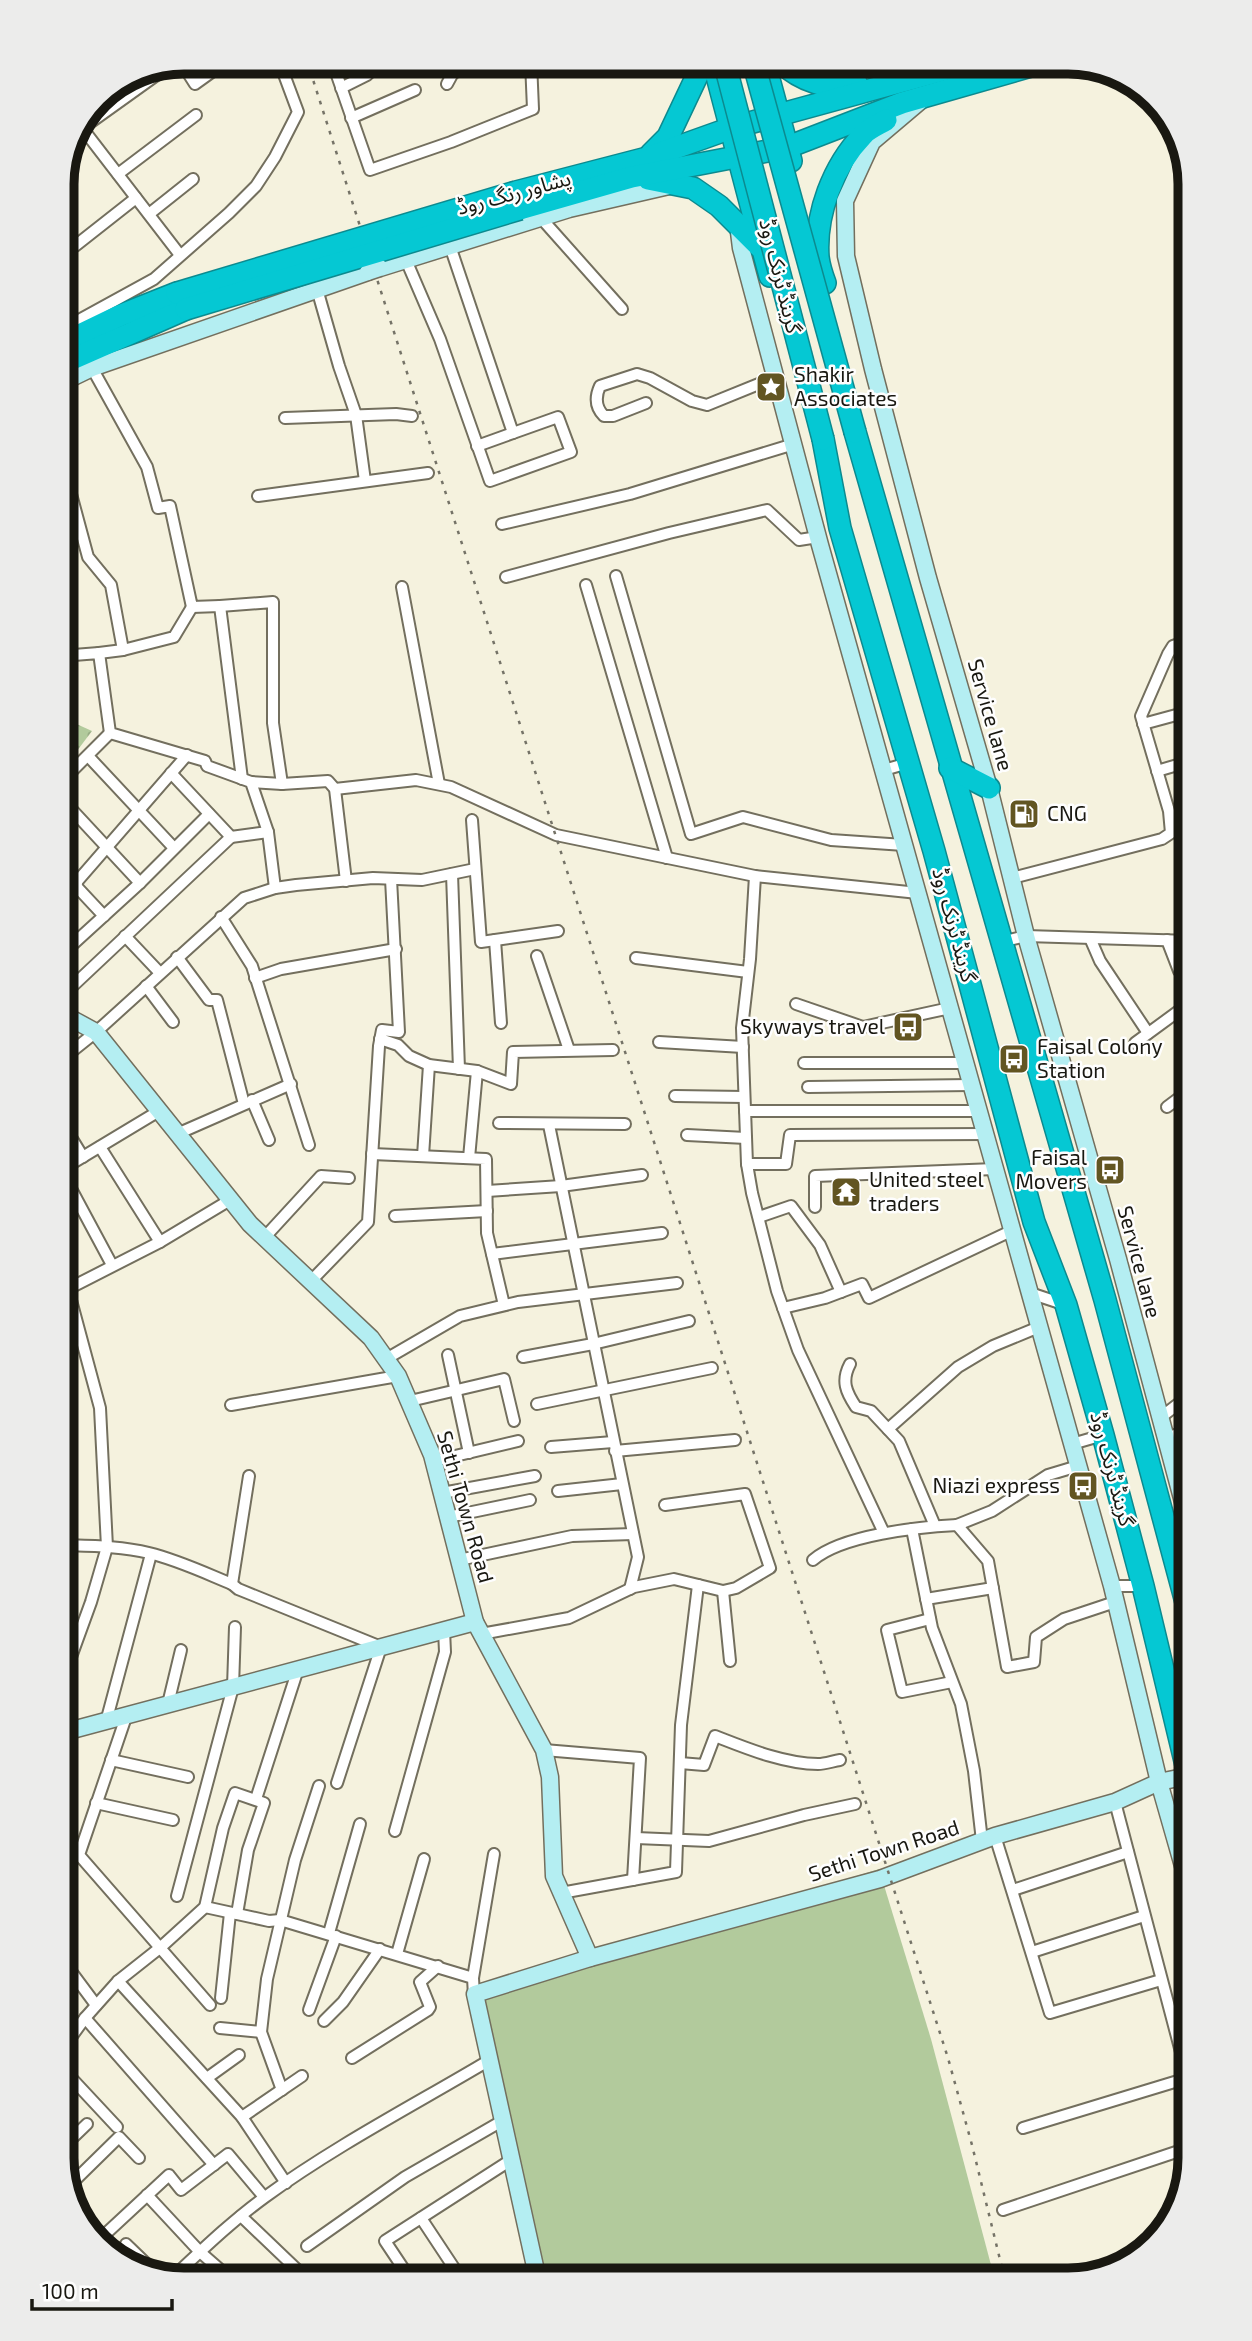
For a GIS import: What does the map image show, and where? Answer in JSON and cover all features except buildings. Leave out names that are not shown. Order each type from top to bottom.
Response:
[{"type":"highway","points":[[647,158],[668,137],[699,74]]},
{"type":"highway","points":[[716,74],[840,528]]},
{"type":"highway","name":"گرینڈ ٹرنک روڈ","points":[[727,74],[822,439],[840,528],[908,763],[1034,1222],[1066,1305],[1103,1435],[1143,1586],[1178,1734]]},
{"type":"highway","name":"گرینڈ ٹرنک روڈ","points":[[756,74],[950,768],[1105,1300],[1178,1572]]},
{"type":"highway","points":[[768,74],[868,444],[880,518]]},
{"type":"highway","points":[[798,74],[809,81],[830,86],[851,86],[891,78],[924,87]]},
{"type":"highway","name":"پشاور رنگ روڈ","points":[[518,201],[788,147],[948,74]]},
{"type":"highway","name":"پشاور رنگ روڈ","points":[[74,338],[119,316],[181,301],[518,201],[779,114],[987,74]]},
{"type":"highway","points":[[818,259],[819,221],[842,163],[864,133],[924,87]]},
{"type":"highway","points":[[632,177],[693,188],[738,224],[763,250]]},
{"type":"highway","name":"پشاور رنگ روڈ","points":[[74,357],[181,301]]},
{"type":"highway","points":[[950,768],[989,788]]},
{"type":"street","points":[[188,73],[195,84],[210,73]]},
{"type":"street","points":[[74,323],[154,279],[256,186],[275,157],[298,111],[284,73]]},
{"type":"street","points":[[336,73],[370,170],[451,142],[533,109],[531,73]]},
{"type":"street","points":[[341,88],[369,73]]},
{"type":"street","points":[[447,85],[453,73]]},
{"type":"street","points":[[688,97],[690,74]]},
{"type":"street","points":[[94,120],[151,79]]},
{"type":"street","name":"Service lane","points":[[924,87],[872,142],[845,201],[846,256],[928,578],[989,788],[1026,936],[1178,1485]]},
{"type":"street","points":[[351,118],[415,90]]},
{"type":"street","points":[[118,174],[196,114]]},
{"type":"street","points":[[86,133],[180,255]]},
{"type":"street","points":[[149,214],[193,179]]},
{"type":"street","points":[[74,377],[92,368],[374,270],[569,209],[679,184]]},
{"type":"street","points":[[75,246],[136,198]]},
{"type":"street","points":[[541,218],[622,309]]},
{"type":"street","points":[[738,224],[741,248],[818,537],[1072,1444],[1178,1848]]},
{"type":"street","points":[[450,246],[513,433]]},
{"type":"street","points":[[406,260],[439,339],[477,446],[490,481],[572,452],[558,417],[477,446]]},
{"type":"street","points":[[317,289],[356,415],[365,481]]},
{"type":"street","points":[[74,655],[123,650],[174,637],[192,607],[170,506],[158,508],[147,467],[92,368]]},
{"type":"street","points":[[646,403],[614,416],[604,416],[599,411],[597,393],[600,386],[638,374],[692,401],[708,405],[776,377]]},
{"type":"street","points":[[285,418],[396,414],[412,416]]},
{"type":"street","points":[[502,524],[630,494],[794,443]]},
{"type":"street","points":[[258,496],[428,473]]},
{"type":"street","points":[[74,505],[88,557],[111,584],[123,650]]},
{"type":"street","points":[[506,577],[767,510],[799,540],[818,537]]},
{"type":"street","points":[[616,576],[691,834],[743,817],[831,841],[904,845]]},
{"type":"street","points":[[586,585],[667,858]]},
{"type":"street","points":[[402,587],[439,785]]},
{"type":"street","points":[[192,607],[273,603],[273,723],[282,784]]},
{"type":"street","points":[[220,606],[246,780],[268,832],[275,888]]},
{"type":"street","points":[[1012,878],[1168,836],[1171,832],[1172,824],[1143,724],[1142,711],[1168,654],[1173,646],[1178,644]]},
{"type":"street","points":[[99,653],[110,733]]},
{"type":"street","points":[[1143,724],[1178,715]]},
{"type":"street","points":[[110,733],[205,761],[208,766],[246,780],[282,784],[328,781],[335,789],[345,881]]},
{"type":"street","points":[[74,770],[110,733]]},
{"type":"street","points":[[74,887],[187,755]]},
{"type":"street","points":[[88,756],[174,848]]},
{"type":"street","points":[[884,769],[908,763]]},
{"type":"street","points":[[1157,771],[1178,765]]},
{"type":"street","points":[[171,773],[231,837]]},
{"type":"street","points":[[335,789],[416,780],[451,787],[556,835],[755,876],[918,893]]},
{"type":"street","points":[[74,812],[139,883]]},
{"type":"street","points":[[74,944],[209,814]]},
{"type":"street","points":[[472,820],[481,942],[558,930]]},
{"type":"street","points":[[74,985],[231,837],[268,832]]},
{"type":"street","points":[[74,1050],[244,898],[275,888],[345,881],[422,880],[475,870]]},
{"type":"street","points":[[452,874],[459,1069]]},
{"type":"street","points":[[755,876],[742,1028],[747,1164],[758,1217],[783,1308],[798,1350],[884,1533]]},
{"type":"street","points":[[310,1282],[368,1222],[380,1039],[382,1030],[399,1032],[391,879]]},
{"type":"street","points":[[74,882],[104,916]]},
{"type":"street","points":[[221,918],[252,966],[309,1145]]},
{"type":"street","points":[[125,936],[160,973]]},
{"type":"street","points":[[1001,942],[1026,936],[1178,940]]},
{"type":"street","points":[[1090,938],[1100,961],[1148,1033]]},
{"type":"street","points":[[495,940],[501,1023]]},
{"type":"street","points":[[1167,940],[1178,968]]},
{"type":"street","points":[[256,978],[281,969],[396,949]]},
{"type":"street","points":[[537,956],[569,1050]]},
{"type":"street","points":[[177,957],[209,1000],[217,1000],[248,1102],[269,1140]]},
{"type":"street","points":[[636,958],[748,972]]},
{"type":"street","points":[[146,986],[173,1022]]},
{"type":"street","points":[[796,1004],[863,1027],[977,1013]]},
{"type":"street","points":[[1135,1044],[1178,1011]]},
{"type":"street","name":"Sethi Town Road","points":[[74,1020],[96,1032],[230,1200],[264,1238],[371,1338],[398,1376],[433,1461],[478,1628],[544,1750],[550,1777],[554,1877],[590,1958]]},
{"type":"street","points":[[380,1039],[397,1045],[409,1056],[429,1065],[477,1071],[511,1084],[513,1052],[613,1050]]},
{"type":"street","points":[[659,1042],[743,1047]]},
{"type":"street","points":[[804,1063],[965,1063]]},
{"type":"street","points":[[423,1156],[429,1065]]},
{"type":"street","points":[[470,1158],[477,1071]]},
{"type":"street","points":[[177,1134],[291,1084]]},
{"type":"street","points":[[808,1087],[971,1085]]},
{"type":"street","points":[[675,1096],[744,1097]]},
{"type":"street","points":[[1167,1107],[1178,1099]]},
{"type":"street","points":[[74,1163],[159,1111]]},
{"type":"street","points":[[745,1111],[978,1111]]},
{"type":"street","points":[[499,1123],[625,1124]]},
{"type":"street","points":[[549,1125],[638,1557],[630,1589]]},
{"type":"street","points":[[747,1164],[786,1164],[790,1135],[985,1134]]},
{"type":"street","points":[[687,1135],[746,1138]]},
{"type":"street","points":[[74,1141],[83,1157]]},
{"type":"street","points":[[100,1147],[160,1242]]},
{"type":"street","points":[[372,1154],[486,1159],[487,1233],[504,1305]]},
{"type":"street","points":[[815,1207],[816,1176],[995,1170]]},
{"type":"street","points":[[487,1191],[561,1186],[642,1174]]},
{"type":"street","points":[[264,1238],[321,1175],[349,1178]]},
{"type":"street","points":[[73,1193],[112,1265]]},
{"type":"street","points":[[73,1286],[160,1242],[230,1200]]},
{"type":"street","points":[[758,1217],[792,1206],[820,1245],[841,1292]]},
{"type":"street","points":[[395,1216],[487,1211]]},
{"type":"street","points":[[783,1308],[862,1284],[869,1298],[1013,1236],[1034,1222]]},
{"type":"street","points":[[492,1254],[662,1233]]},
{"type":"street","points":[[386,1359],[460,1316],[504,1305],[677,1283]]},
{"type":"street","points":[[1030,1293],[1066,1305]]},
{"type":"street","points":[[1105,1300],[1129,1301]]},
{"type":"street","points":[[73,1319],[100,1408],[107,1547],[73,1651]]},
{"type":"street","points":[[523,1357],[593,1344],[689,1321]]},
{"type":"street","points":[[888,1429],[958,1367],[993,1346],[1039,1327]]},
{"type":"street","points":[[448,1355],[470,1453]]},
{"type":"street","points":[[850,1364],[845,1373],[845,1390],[856,1408],[871,1411],[899,1441],[935,1526]]},
{"type":"street","points":[[537,1404],[712,1368]]},
{"type":"street","points":[[232,1405],[398,1376]]},
{"type":"street","points":[[410,1401],[504,1379],[514,1421]]},
{"type":"street","points":[[1160,1418],[1178,1404]]},
{"type":"street","points":[[1165,1438],[1178,1434]]},
{"type":"street","points":[[1072,1444],[1103,1435]]},
{"type":"street","points":[[551,1447],[735,1440]]},
{"type":"street","points":[[433,1461],[518,1441]]},
{"type":"street","points":[[813,1560],[823,1552],[884,1533],[957,1525],[992,1511],[1048,1475],[1078,1466]]},
{"type":"street","points":[[232,1584],[249,1476]]},
{"type":"street","points":[[442,1493],[535,1476]]},
{"type":"street","points":[[558,1491],[622,1484]]},
{"type":"street","points":[[73,1730],[444,1630],[569,1618],[630,1589],[674,1579],[723,1591],[736,1588],[770,1568],[745,1494],[665,1505]]},
{"type":"street","points":[[448,1517],[530,1500]]},
{"type":"street","points":[[957,1525],[988,1561],[1007,1667],[1034,1662],[1036,1637],[1064,1619],[1113,1594],[1143,1586]]},
{"type":"street","points":[[912,1529],[930,1619],[961,1704],[988,1838],[1013,1890],[1050,2013],[1161,1980]]},
{"type":"street","points":[[459,1560],[572,1536],[633,1534]]},
{"type":"street","points":[[73,1548],[107,1547],[151,1554],[183,1563],[238,1589],[381,1647]]},
{"type":"street","points":[[106,1722],[151,1554]]},
{"type":"street","points":[[561,1893],[676,1872],[681,1725],[698,1585]]},
{"type":"street","points":[[926,1599],[993,1588]]},
{"type":"street","points":[[723,1591],[730,1661]]},
{"type":"street","points":[[930,1619],[887,1630],[902,1692],[952,1682]]},
{"type":"street","points":[[177,1896],[233,1687],[235,1626]]},
{"type":"street","points":[[395,1831],[445,1652],[444,1630]]},
{"type":"street","points":[[337,1783],[381,1647]]},
{"type":"street","points":[[168,1704],[181,1650]]},
{"type":"street","points":[[256,1800],[298,1669]]},
{"type":"street","points":[[126,1717],[79,1855],[210,2005]]},
{"type":"street","points":[[680,1763],[704,1765],[715,1736],[744,1748],[785,1759],[818,1764],[840,1760]]},
{"type":"street","points":[[544,1750],[640,1758],[634,1880]]},
{"type":"street","points":[[111,1760],[188,1777]]},
{"type":"street","name":"Sethi Town Road","points":[[474,1996],[590,1958],[880,1879],[988,1838],[1115,1802],[1159,1782],[1178,1781]]},
{"type":"street","points":[[282,2091],[261,2032],[267,1979],[295,1860],[319,1786]]},
{"type":"street","points":[[73,2035],[118,1981],[205,1907],[223,1828],[235,1793],[264,1802],[248,1850],[234,1913],[221,1998]]},
{"type":"street","points":[[1115,1802],[1178,2040]]},
{"type":"street","points":[[96,1804],[173,1820]]},
{"type":"street","points":[[636,1838],[709,1841],[855,1804]]},
{"type":"street","points":[[309,2010],[333,1935],[360,1824]]},
{"type":"street","points":[[1013,1890],[1129,1852]]},
{"type":"street","points":[[494,1854],[472,1978],[535,2267]]},
{"type":"street","points":[[397,1954],[424,1859]]},
{"type":"street","points":[[205,1907],[269,1921],[280,1920],[380,1948],[472,1978]]},
{"type":"street","points":[[1032,1952],[1144,1916]]},
{"type":"street","points":[[324,2021],[343,2002],[380,1948]]},
{"type":"street","points":[[352,2058],[428,2010],[430,2007],[420,1982],[438,1966]]},
{"type":"street","points":[[73,1974],[96,2005]]},
{"type":"street","points":[[118,1981],[242,2117],[286,2183]]},
{"type":"street","points":[[85,2018],[214,2165]]},
{"type":"street","points":[[220,2028],[261,2032]]},
{"type":"street","points":[[207,2078],[239,2055]]},
{"type":"street","points":[[184,2267],[264,2197],[488,2061]]},
{"type":"street","points":[[242,2117],[302,2076]]},
{"type":"street","points":[[73,2080],[117,2127]]},
{"type":"street","points":[[1023,2128],[1178,2081]]},
{"type":"street","points":[[307,2246],[405,2177],[502,2121]]},
{"type":"street","points":[[73,2137],[87,2124]]},
{"type":"street","points":[[76,2179],[119,2137],[139,2158]]},
{"type":"street","points":[[1003,2210],[1178,2151]]},
{"type":"street","points":[[105,2234],[169,2175],[181,2190],[228,2154],[264,2197]]},
{"type":"street","points":[[403,2267],[386,2241],[511,2160]]},
{"type":"street","points":[[148,2195],[217,2267]]},
{"type":"street","points":[[242,2216],[295,2267]]},
{"type":"street","points":[[421,2218],[454,2267]]},
{"type":"street","points":[[126,2244],[142,2259]]},
{"type":"green space","points":[[74,723],[92,731],[74,755]]},
{"type":"green space","points":[[879,1869],[931,2039],[992,2268],[540,2267],[474,1996]]},
{"type":"railway","points":[[311,73],[948,2058],[1002,2268]]},
{"type":"place","name":"Shakir Associates","points":[[771,387]]},
{"type":"place","name":"CNG","points":[[1024,814]]},
{"type":"place","name":"Skyways travel","points":[[908,1027]]},
{"type":"place","name":"Faisal Colony Station","points":[[1014,1059]]},
{"type":"place","name":"Faisal Movers","points":[[1110,1170]]},
{"type":"place","name":"United steel traders","points":[[846,1192]]},
{"type":"place","name":"Niazi express","points":[[1083,1486]]}]
